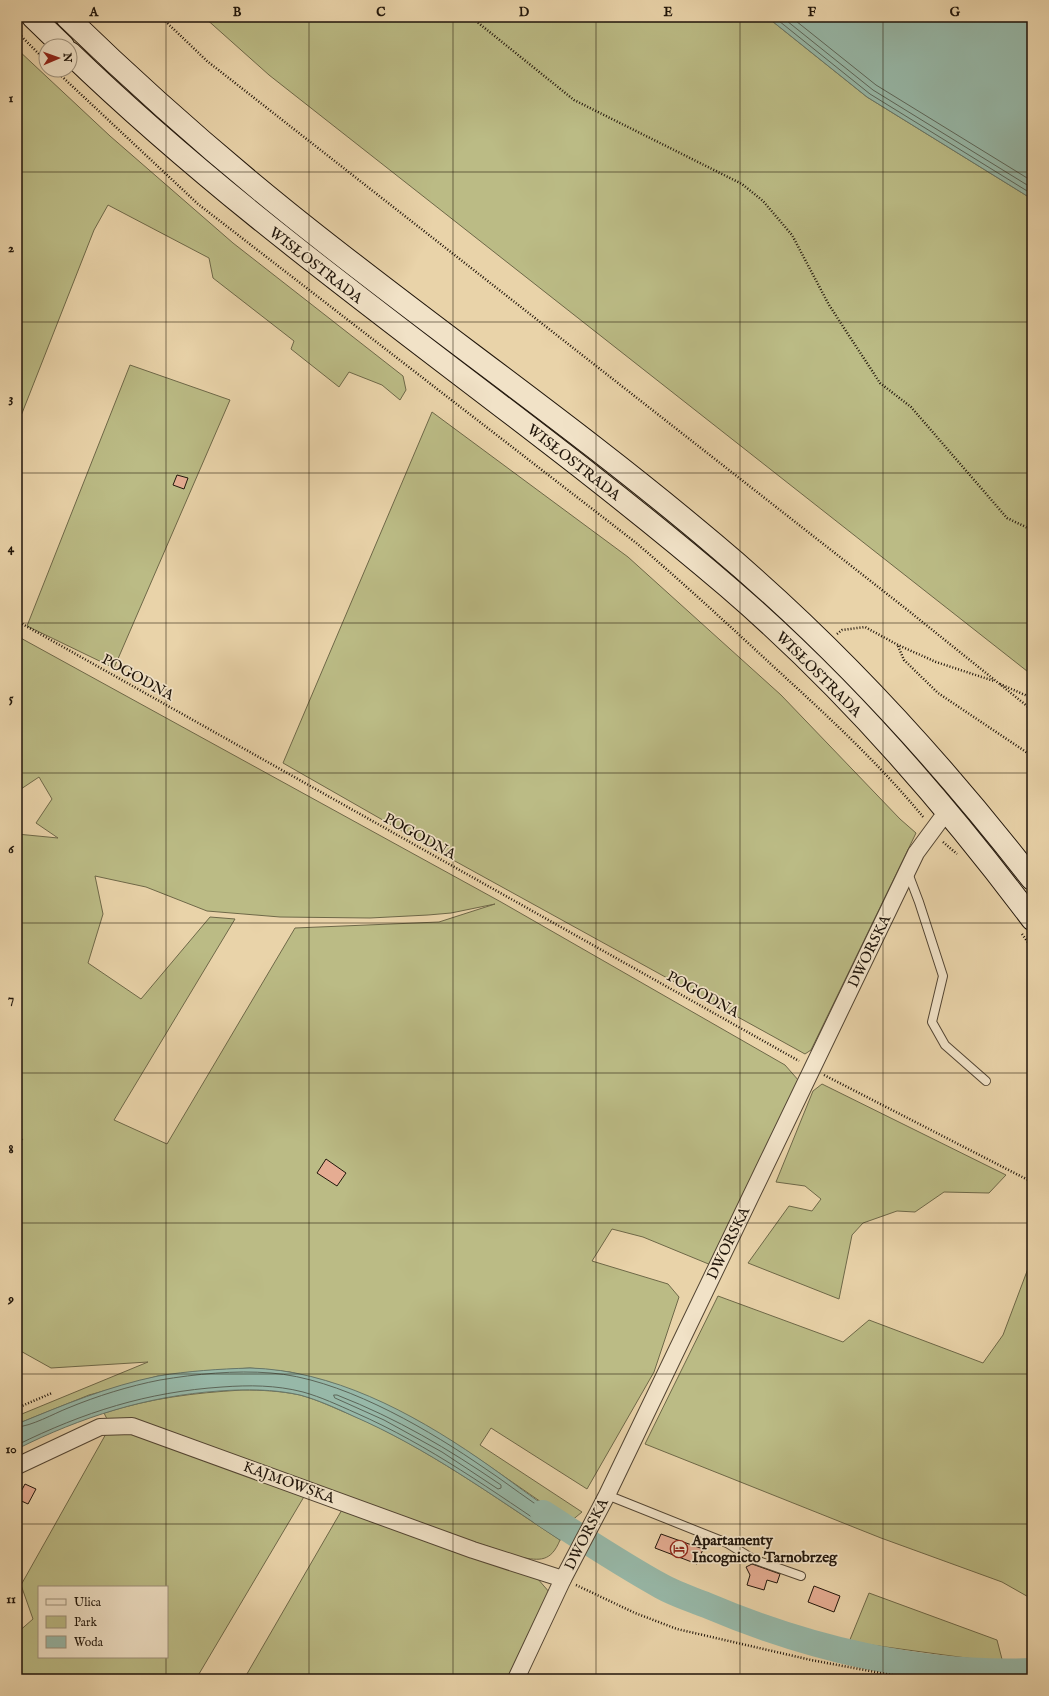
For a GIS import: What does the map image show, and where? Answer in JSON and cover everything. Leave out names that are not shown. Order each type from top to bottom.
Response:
[{"type":"main road","points":[[33,17],[55,38]]},
{"type":"main road","name":"WISŁOSTRADA","points":[[67,17],[132,79],[242,176],[349,261],[637,481],[716,545],[825,645],[906,729],[964,795],[1032,879]]},
{"type":"main road","name":"WISŁOSTRADA","points":[[78,60],[130,109],[242,207],[604,485],[731,590],[844,697],[947,811],[1025,923]]},
{"type":"main road","points":[[947,811],[964,795]]},
{"type":"street","name":"DWORSKA","points":[[516,1679],[563,1579],[607,1495],[916,853],[947,811]]},
{"type":"street","name":"KAJMOWSKA","points":[[17,1466],[100,1427],[132,1426],[473,1550],[563,1579]]},
{"type":"lane","points":[[907,872],[919,902],[942,976],[932,1022],[945,1045],[986,1081]]},
{"type":"lane","points":[[607,1495],[727,1543],[753,1559],[801,1576]]},
{"type":"path","points":[[161,17],[207,61],[892,598],[1032,710]]},
{"type":"path","points":[[471,17],[574,100],[742,184],[763,201],[792,235],[829,305],[880,383],[911,407],[1007,518],[1032,530]]},
{"type":"path","points":[[17,32],[38,53]]},
{"type":"path","points":[[64,78],[198,204],[635,542],[690,589],[838,726],[901,790],[944,843],[960,856]]},
{"type":"path","name":"POGODNA","points":[[17,621],[813,1069],[1032,1182]]},
{"type":"path","points":[[825,645],[842,630],[865,627],[898,645],[936,662],[996,682],[1032,698]]},
{"type":"path","points":[[898,645],[904,660],[938,693],[1032,756]]},
{"type":"path","points":[[1025,923],[1032,948]]},
{"type":"path","points":[[17,1408],[52,1393]]},
{"type":"path","points":[[563,1579],[635,1613],[677,1629],[782,1654],[912,1679]]},
{"type":"green space","points":[[204,17],[767,17],[867,97],[1032,199],[1032,675],[269,75]]},
{"type":"green space","points":[[17,49],[38,69],[38,78],[48,78],[110,136],[233,243],[403,376],[406,390],[400,400],[382,385],[349,372],[339,387],[291,349],[294,341],[213,278],[209,258],[108,205],[94,230],[17,426]]},
{"type":"green space","points":[[130,365],[230,400],[114,668],[27,626]]},
{"type":"green space","points":[[432,412],[628,557],[781,695],[900,819],[916,833],[811,1050],[805,1054],[444,855],[283,763]]},
{"type":"green space","points":[[17,636],[501,902],[785,1065],[799,1081],[711,1265],[643,1237],[612,1229],[592,1261],[668,1284],[679,1297],[654,1372],[587,1489],[491,1428],[480,1445],[582,1512],[570,1522],[476,1457],[416,1420],[329,1382],[290,1372],[250,1368],[158,1376],[89,1395],[17,1424],[17,1416],[148,1362],[51,1368],[17,1349],[17,1146],[23,1139],[17,1142],[17,834],[58,838],[36,823],[52,799],[39,777],[21,789],[20,810],[17,811]],"holes":[[[95,876],[146,887],[207,911],[280,917],[370,918],[428,915],[451,913],[495,904],[439,922],[295,928],[167,1144],[114,1120],[235,919],[210,917],[141,999],[88,963],[103,914]]]},
{"type":"green space","points":[[822,1084],[1006,1175],[989,1193],[944,1192],[915,1212],[897,1211],[863,1223],[852,1235],[839,1299],[748,1263],[789,1206],[812,1211],[821,1199],[805,1186],[776,1182],[813,1091]]},
{"type":"green space","points":[[1032,1258],[1032,1599],[1002,1582],[881,1538],[645,1444],[718,1296],[843,1342],[869,1320],[983,1363],[1003,1335]]},
{"type":"green space","points":[[242,1390],[271,1391],[300,1395],[314,1399],[381,1429],[434,1458],[560,1540],[557,1547],[549,1556],[544,1558],[533,1559],[520,1557],[108,1421],[104,1413],[172,1397]]},
{"type":"green space","points":[[107,1432],[125,1432],[144,1437],[305,1495],[196,1679],[17,1679],[17,1633],[33,1619],[21,1585]]},
{"type":"green space","points":[[343,1508],[537,1578],[550,1593],[508,1679],[244,1679]]},
{"type":"green space","points":[[869,1593],[997,1640],[1003,1663],[849,1642]]},
{"type":"water","points":[[767,17],[1032,17],[1032,199],[867,97]]},
{"type":"water","points":[[250,1368],[311,1376],[370,1396],[398,1410],[452,1441],[490,1466],[546,1507],[570,1522],[573,1533],[570,1537],[560,1540],[485,1490],[407,1443],[334,1407],[307,1397],[290,1393],[260,1390],[219,1391],[140,1403],[65,1427],[17,1449],[17,1424],[86,1397],[122,1385],[158,1376],[204,1370]]},
{"type":"building","points":[[177,475],[188,478],[184,489],[173,485]]},
{"type":"building","points":[[326,1159],[346,1173],[337,1186],[317,1173]]},
{"type":"building","points":[[25,1484],[36,1489],[28,1504],[17,1499]]},
{"type":"building","name":"Apartamenty Incognicto Tarnobrzeg","points":[[661,1534],[703,1549],[697,1564],[655,1548]]},
{"type":"building","points":[[752,1564],[780,1574],[777,1583],[767,1580],[764,1590],[747,1585],[750,1575],[746,1567]]},
{"type":"building","points":[[814,1586],[840,1596],[834,1612],[808,1602]]},
{"type":"waterway","points":[[543,1513],[616,1560],[666,1589],[784,1634],[825,1646],[907,1664],[949,1669],[1032,1671]]},
{"type":"place","name":"Apartamenty Incognicto Tarnobrzeg","points":[[679,1549]]}]
